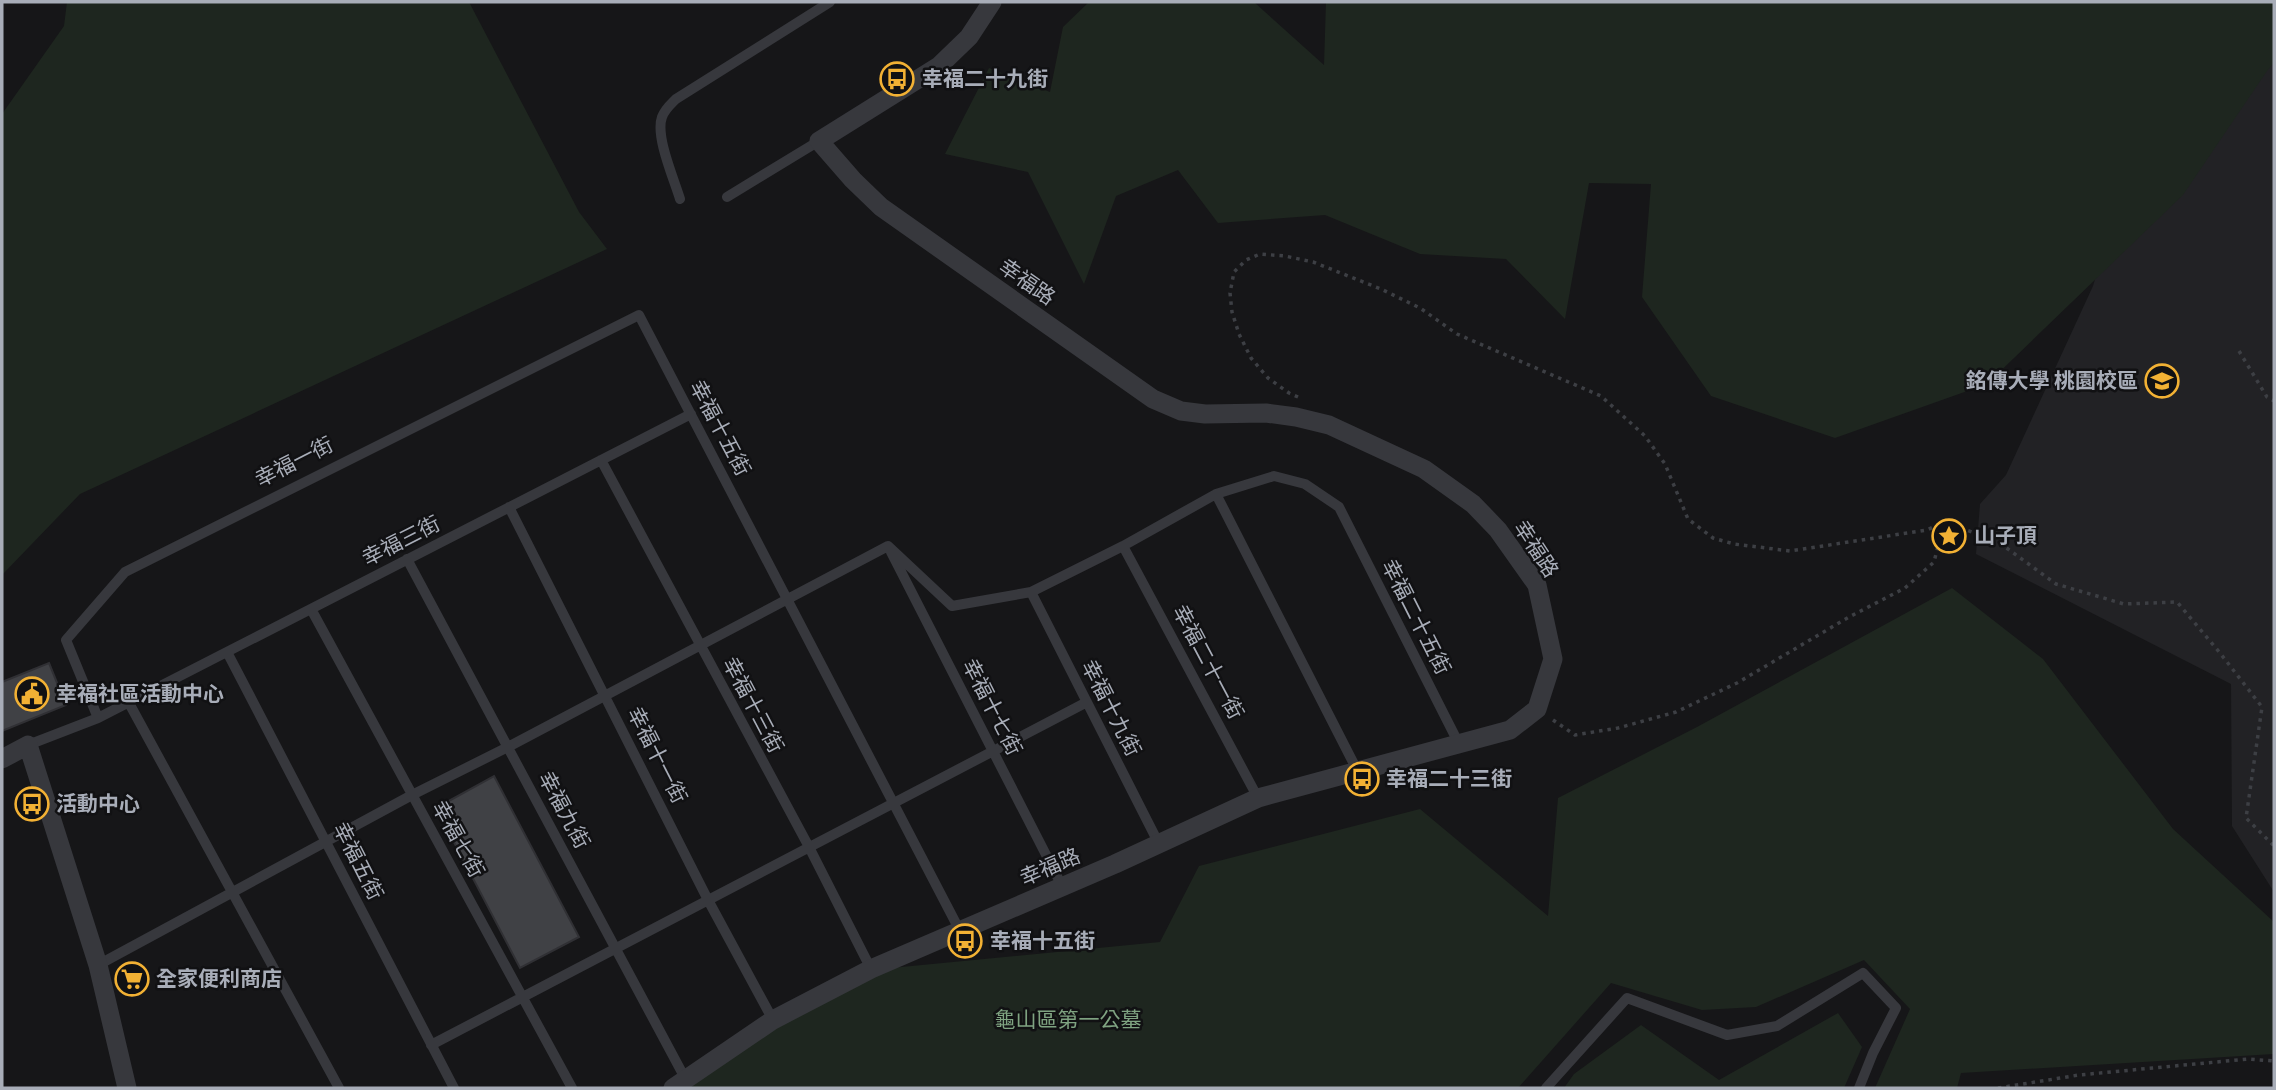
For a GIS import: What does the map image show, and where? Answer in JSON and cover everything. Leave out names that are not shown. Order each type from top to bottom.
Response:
[{"type":"street","points":[[819,141],[939,66],[969,37],[992,2]]},
{"type":"street","name":"幸福路","points":[[679,1084],[773,1020],[871,968],[1115,864],[1258,797],[1510,730],[1536,709],[1553,659],[1537,585],[1497,530],[1473,504],[1424,469],[1329,425],[1266,413],[1205,414],[1181,411],[1153,399],[881,207],[819,141]]},
{"type":"street","points":[[2,759],[28,745],[98,965],[127,1088]]},
{"type":"lane","points":[[680,199],[660,132],[665,109],[830,2]]},
{"type":"lane","points":[[727,197],[819,141]]},
{"type":"lane","name":"幸福十五街","points":[[639,316],[960,931]]},
{"type":"lane","name":"幸福一街","points":[[98,718],[66,640],[125,572],[639,316]]},
{"type":"lane","name":"幸福三街","points":[[28,745],[129,703],[691,414]]},
{"type":"lane","name":"幸福十三街","points":[[601,460],[871,968]]},
{"type":"lane","name":"幸福二十五街","points":[[1216,494],[1274,476],[1306,484],[1339,507],[1459,744]]},
{"type":"lane","points":[[98,965],[412,795],[508,747],[888,545],[952,606],[1031,592],[1123,546],[1216,494],[1357,771]]},
{"type":"lane","name":"幸福十一街","points":[[509,507],[708,900],[773,1020]]},
{"type":"lane","name":"幸福十七街","points":[[888,545],[1062,886]]},
{"type":"lane","name":"幸福二十一街","points":[[1123,546],[1258,797]]},
{"type":"lane","name":"幸福九街","points":[[407,559],[616,948],[679,1084]]},
{"type":"lane","name":"幸福十九街","points":[[1031,592],[1158,842]]},
{"type":"lane","name":"幸福七街","points":[[311,609],[572,1088]]},
{"type":"lane","name":"幸福五街","points":[[227,652],[454,1088]]},
{"type":"lane","points":[[431,1045],[1087,702]]},
{"type":"lane","points":[[129,703],[339,1088]]},
{"type":"lane","points":[[1546,1088],[1627,998],[1727,1035],[1777,1026],[1863,973],[1896,1008],[1859,1088]]},
{"type":"path","points":[[1299,397],[1268,378],[1251,358],[1239,334],[1230,293],[1234,272],[1246,260],[1260,254],[1312,262],[1381,289],[1420,308],[1457,334],[1601,396],[1645,436],[1665,464],[1688,519],[1713,538],[1734,544],[1790,551],[1927,530],[1944,523],[1997,541],[2056,584],[2124,604],[2177,602],[2262,707],[2246,818],[2274,846]]},
{"type":"path","points":[[2239,351],[2267,397],[2274,401]]},
{"type":"path","points":[[1536,709],[1575,735],[1630,725],[1676,712],[1737,683],[1905,587],[1934,562],[1944,523]]},
{"type":"path","points":[[1998,1088],[2079,1075],[2248,1059],[2274,1061]]},
{"type":"shaded area","name":"銘傳大學 桃園校區","points":[[2274,2],[2274,892],[2232,826],[2231,684],[1976,554],[1980,504],[2006,475],[2093,286],[2142,125]]},
{"type":"green space","points":[[67,2],[469,2],[579,212],[607,249],[80,494],[2,575],[2,114],[64,26]]},
{"type":"green space","points":[[1089,2],[1254,2],[1324,65],[1326,2],[2274,2],[2274,63],[2183,195],[1987,384],[1835,438],[1711,396],[1642,297],[1651,184],[1589,183],[1565,319],[1506,259],[1420,254],[1325,215],[1218,223],[1178,170],[1116,196],[1084,284],[1028,172],[945,154],[989,68],[1050,92],[1063,27]]},
{"type":"green space","name":"龜山區第一公墓","points":[[1952,588],[2043,659],[2173,829],[2274,922],[2274,1054],[1961,1073],[1957,1088],[1875,1088],[1910,1009],[1864,960],[1756,1007],[1702,1010],[1611,983],[1518,1088],[687,1088],[778,1026],[891,968],[1160,942],[1199,866],[1420,809],[1548,916],[1558,798],[1697,727]]},
{"type":"green space","points":[[1838,1013],[1862,1047],[1844,1088],[1564,1088],[1574,1074],[1641,1025],[1719,1080]]},
{"type":"building","name":"幸福社區活動中心","points":[[49,663],[66,705],[2,731],[2,682]]},
{"type":"building","points":[[494,776],[579,937],[520,968],[436,808]]},
{"type":"place","name":"幸福二十九街","points":[[897,79]]},
{"type":"place","name":"銘傳大學 桃園校區","points":[[2162,381]]},
{"type":"place","name":"山子頂","points":[[1949,536]]},
{"type":"place","name":"幸福社區活動中心","points":[[32,694]]},
{"type":"place","name":"幸福二十三街","points":[[1362,779]]},
{"type":"place","name":"活動中心","points":[[32,804]]},
{"type":"place","name":"幸福十五街","points":[[965,941]]},
{"type":"place","name":"全家便利商店","points":[[132,979]]}]
